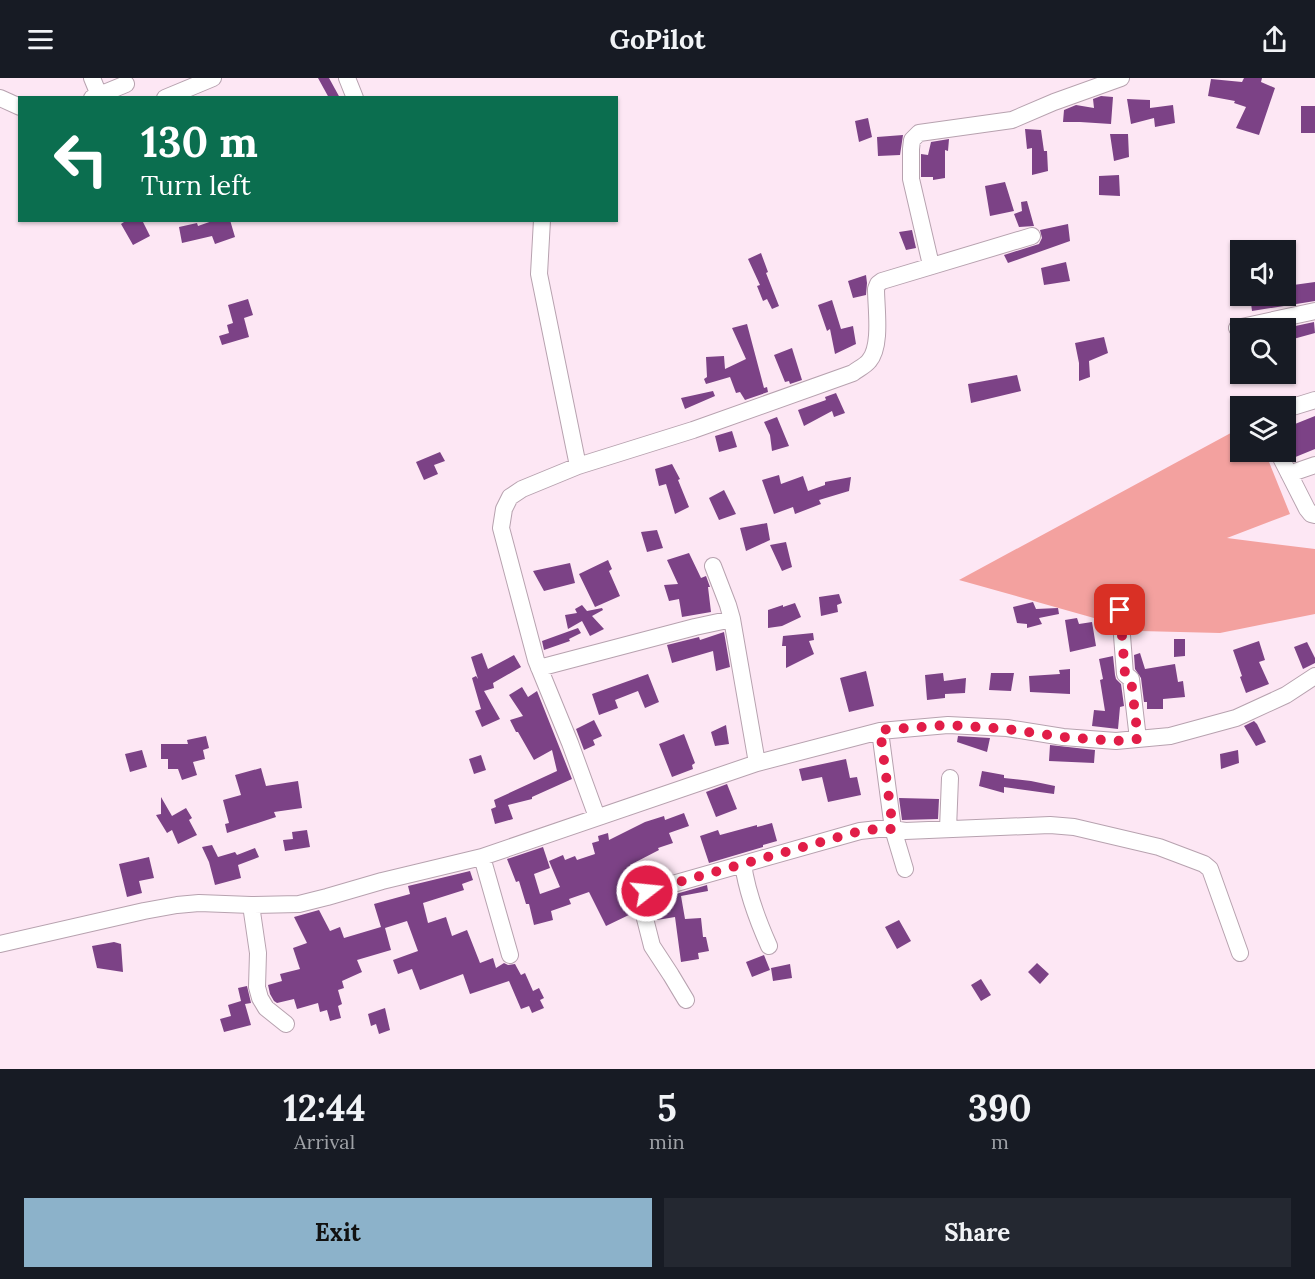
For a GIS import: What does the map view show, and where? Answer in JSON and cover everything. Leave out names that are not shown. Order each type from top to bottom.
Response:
[{"type":"street","points":[[92,78],[95,96],[126,84]]},
{"type":"street","points":[[170,96],[213,78]]},
{"type":"street","points":[[347,78],[354,96]]},
{"type":"street","points":[[932,266],[911,178],[912,140],[919,133],[1012,120],[1121,78]]},
{"type":"street","points":[[0,98],[18,106]]},
{"type":"street","points":[[542,222],[539,274],[578,466]]},
{"type":"street","points":[[597,817],[539,668],[501,528],[504,509],[510,497],[522,489],[578,466],[853,373],[868,363],[877,345],[876,289],[878,284],[887,279],[1032,236]]},
{"type":"street","points":[[1283,318],[1315,311]]},
{"type":"street","points":[[1296,406],[1315,400]]},
{"type":"street","points":[[1283,462],[1307,509],[1315,515]]},
{"type":"street","points":[[1288,474],[1315,465]]},
{"type":"street","points":[[713,566],[732,619],[758,763]]},
{"type":"street","points":[[1116,601],[1120,610],[1125,674],[1131,679],[1138,739]]},
{"type":"street","points":[[539,668],[732,619]]},
{"type":"street","points":[[0,944],[144,910],[177,905],[199,903],[298,904],[327,897],[382,880],[482,857],[758,763],[880,730],[948,725],[1116,741],[1170,736],[1236,718],[1286,695],[1315,676]]},
{"type":"street","points":[[880,730],[893,829],[904,869]]},
{"type":"street","points":[[948,829],[950,778]]},
{"type":"street","points":[[686,1000],[651,946],[639,895],[860,831],[878,829],[905,831],[1050,825],[1074,827],[1160,847],[1204,864],[1210,869],[1240,953]]},
{"type":"street","points":[[482,857],[510,955]]},
{"type":"street","points":[[742,864],[754,912],[769,946]]},
{"type":"street","points":[[251,905],[258,953],[257,987],[260,998],[266,1008],[286,1024]]},
{"type":"shaded area","points":[[1230,433],[1230,462],[1269,462],[1290,514],[1227,538],[1315,549],[1315,614],[1220,633],[1140,631],[959,580]]},
{"type":"building","points":[[318,78],[329,78],[339,96],[328,96]]},
{"type":"building","points":[[1244,78],[1262,78],[1261,82],[1275,88],[1259,135],[1236,128],[1246,107],[1234,103],[1235,101],[1208,96],[1211,79],[1242,82]]},
{"type":"building","points":[[1101,96],[1113,97],[1111,124],[1063,122],[1064,110],[1076,105],[1094,108],[1093,99]]},
{"type":"building","points":[[1127,99],[1150,100],[1150,108],[1173,105],[1175,123],[1155,127],[1154,118],[1131,124]]},
{"type":"building","points":[[1301,106],[1315,106],[1315,133],[1301,133]]},
{"type":"building","points":[[868,118],[872,137],[859,142],[855,121]]},
{"type":"building","points":[[1025,129],[1041,130],[1044,151],[1047,151],[1048,171],[1032,175],[1032,148],[1027,149]]},
{"type":"building","points":[[1110,134],[1128,134],[1129,157],[1114,161]]},
{"type":"building","points":[[903,135],[900,155],[878,156],[877,137]]},
{"type":"building","points":[[949,139],[948,151],[945,150],[945,178],[933,180],[933,177],[921,177],[921,154],[928,155],[931,142]]},
{"type":"building","points":[[1119,175],[1120,196],[1099,195],[1099,176]]},
{"type":"building","points":[[1005,182],[1014,211],[990,216],[985,186]]},
{"type":"building","points":[[1027,201],[1034,226],[1019,227],[1014,214],[1022,211],[1021,202]]},
{"type":"building","points":[[143,222],[150,236],[133,245],[121,224]]},
{"type":"building","points":[[209,222],[231,222],[235,237],[215,244],[212,236],[182,243],[179,227],[197,223],[198,226]]},
{"type":"building","points":[[1068,224],[1070,241],[1008,263],[1004,255],[1039,244],[1042,238],[1040,230]]},
{"type":"building","points":[[912,230],[916,248],[906,250],[899,232]]},
{"type":"building","points":[[761,253],[779,306],[772,309],[767,299],[763,301],[757,286],[760,285],[748,259]]},
{"type":"building","points":[[1066,262],[1070,281],[1044,285],[1041,268]]},
{"type":"building","points":[[866,275],[866,295],[853,298],[848,281]]},
{"type":"building","points":[[1315,282],[1315,301],[1296,304],[1296,285]]},
{"type":"building","points":[[248,299],[253,315],[244,318],[249,337],[222,345],[219,336],[229,333],[227,325],[233,323],[228,305]]},
{"type":"building","points":[[832,300],[841,329],[853,326],[856,344],[835,354],[830,329],[827,331],[818,305]]},
{"type":"building","points":[[1251,306],[1284,306],[1252,311]]},
{"type":"building","points":[[1314,322],[1315,333],[1296,338],[1296,326]]},
{"type":"building","points":[[747,324],[764,388],[767,387],[768,392],[745,400],[740,392],[736,393],[730,377],[706,384],[704,379],[707,377],[706,357],[724,356],[725,369],[746,359],[732,328]]},
{"type":"building","points":[[1104,337],[1108,353],[1089,361],[1090,377],[1079,381],[1079,363],[1075,343]]},
{"type":"building","points":[[792,348],[802,380],[790,384],[789,381],[785,382],[774,355]]},
{"type":"building","points":[[1017,375],[1021,391],[971,403],[968,384]]},
{"type":"building","points":[[713,391],[715,396],[685,409],[681,398]]},
{"type":"building","points":[[836,393],[845,413],[834,417],[832,411],[804,426],[798,410],[826,400],[825,397]]},
{"type":"building","points":[[1315,416],[1315,449],[1296,457],[1296,424]]},
{"type":"building","points":[[777,417],[789,446],[772,451],[770,435],[764,422]]},
{"type":"building","points":[[732,431],[737,447],[719,452],[715,436]]},
{"type":"building","points":[[440,452],[445,461],[434,465],[438,474],[424,480],[416,462]]},
{"type":"building","points":[[672,464],[680,479],[678,480],[689,507],[675,514],[666,484],[659,486],[655,469]]},
{"type":"building","points":[[779,475],[781,484],[803,476],[808,491],[825,485],[825,482],[851,477],[849,491],[819,500],[821,504],[795,514],[793,507],[774,514],[762,480]]},
{"type":"building","points":[[724,490],[736,514],[719,520],[709,498]]},
{"type":"building","points":[[767,523],[770,540],[746,551],[740,528]]},
{"type":"building","points":[[657,530],[663,548],[647,552],[641,532]]},
{"type":"building","points":[[786,542],[792,567],[782,571],[770,545]]},
{"type":"building","points":[[689,553],[701,578],[706,576],[710,587],[708,587],[711,612],[682,617],[679,599],[669,601],[664,585],[678,584],[667,560]]},
{"type":"building","points":[[608,560],[612,569],[609,571],[620,596],[595,607],[579,574]]},
{"type":"building","points":[[570,563],[575,583],[544,591],[533,571]]},
{"type":"building","points":[[839,594],[842,603],[837,605],[838,612],[821,616],[819,597]]},
{"type":"building","points":[[1033,602],[1036,609],[1058,608],[1059,614],[1039,618],[1042,624],[1027,628],[1027,624],[1017,623],[1013,607]]},
{"type":"building","points":[[795,603],[801,617],[782,626],[768,628],[768,610]]},
{"type":"building","points":[[582,605],[587,611],[602,608],[603,610],[592,616],[604,629],[590,636],[582,621],[568,629],[565,615],[577,613],[575,609]]},
{"type":"building","points":[[1077,618],[1079,624],[1092,622],[1096,646],[1070,652],[1065,620]]},
{"type":"building","points":[[578,628],[581,633],[569,639],[570,641],[544,650],[542,641]]},
{"type":"building","points":[[724,632],[730,667],[716,671],[713,651],[672,663],[667,645],[699,637],[700,640]]},
{"type":"building","points":[[813,633],[814,640],[809,641],[814,654],[786,668],[786,646],[782,646],[783,636]]},
{"type":"building","points":[[1174,639],[1185,639],[1185,656],[1174,657]]},
{"type":"building","points":[[1259,641],[1265,660],[1259,662],[1269,684],[1246,693],[1233,650]]},
{"type":"building","points":[[1307,642],[1315,663],[1303,669],[1294,647]]},
{"type":"building","points":[[482,653],[488,669],[514,655],[521,667],[493,683],[494,688],[484,691],[500,719],[482,727],[475,711],[481,709],[472,678],[476,676],[478,679],[471,657]]},
{"type":"building","points":[[1140,653],[1145,669],[1175,664],[1178,682],[1183,681],[1185,697],[1163,699],[1163,709],[1147,709],[1141,678],[1135,669],[1134,655]]},
{"type":"building","points":[[1113,656],[1115,675],[1121,684],[1124,706],[1120,707],[1118,729],[1092,726],[1094,710],[1105,711],[1099,659]]},
{"type":"building","points":[[1070,669],[1070,694],[1030,692],[1029,676],[1060,674],[1059,670]]},
{"type":"building","points":[[866,671],[874,706],[849,712],[840,678]]},
{"type":"building","points":[[943,673],[944,681],[966,678],[965,693],[945,694],[945,698],[927,700],[925,675]]},
{"type":"building","points":[[991,673],[1014,673],[1011,691],[989,690]]},
{"type":"building","points":[[648,674],[659,702],[645,708],[638,691],[615,700],[618,708],[599,715],[592,694]]},
{"type":"building","points":[[522,687],[528,697],[537,691],[572,779],[532,799],[508,805],[513,819],[495,824],[491,809],[496,807],[494,800],[557,771],[552,750],[534,760],[510,720],[523,716],[509,695]]},
{"type":"building","points":[[594,720],[602,736],[593,740],[595,745],[584,750],[576,729]]},
{"type":"building","points":[[1254,721],[1266,742],[1256,746],[1244,726]]},
{"type":"building","points":[[726,725],[729,744],[715,746],[711,732]]},
{"type":"building","points":[[684,734],[695,763],[692,765],[693,769],[672,777],[659,744]]},
{"type":"building","points":[[206,736],[209,748],[203,750],[205,759],[193,762],[197,775],[182,780],[178,769],[168,769],[168,759],[161,759],[161,744],[188,744],[187,740]]},
{"type":"building","points":[[958,736],[990,738],[987,752],[957,742]]},
{"type":"building","points":[[1050,745],[1095,750],[1094,763],[1049,761]]},
{"type":"building","points":[[142,750],[147,767],[130,772],[125,754]]},
{"type":"building","points":[[1238,750],[1239,763],[1221,769],[1220,754]]},
{"type":"building","points":[[481,755],[486,770],[474,774],[469,759]]},
{"type":"building","points":[[846,759],[850,778],[857,777],[861,795],[828,802],[822,777],[802,781],[799,769]]},
{"type":"building","points":[[261,768],[266,786],[298,781],[302,808],[274,812],[276,817],[227,833],[225,824],[229,823],[223,800],[241,795],[235,775]]},
{"type":"building","points":[[982,771],[1004,775],[1004,778],[1055,786],[1054,794],[1004,787],[1004,793],[979,786]]},
{"type":"building","points":[[727,784],[737,809],[716,817],[706,792]]},
{"type":"building","points":[[161,797],[172,816],[186,808],[197,835],[178,844],[172,830],[167,833],[156,815],[161,814]]},
{"type":"building","points":[[899,798],[939,799],[938,819],[902,820]]},
{"type":"building","points":[[684,813],[689,826],[669,833],[673,843],[658,848],[659,850],[630,865],[636,883],[627,886],[630,891],[629,898],[633,913],[606,926],[589,892],[569,899],[571,904],[551,911],[553,920],[534,925],[529,904],[526,904],[519,881],[516,882],[507,859],[543,847],[550,868],[534,874],[540,894],[560,887],[549,861],[563,855],[565,860],[575,856],[577,860],[595,854],[592,843],[599,841],[598,836],[608,833],[609,840],[645,822],[664,816],[665,820]]},
{"type":"building","points":[[772,823],[777,841],[709,863],[700,836],[718,830],[720,835]]},
{"type":"building","points":[[307,830],[310,847],[285,851],[283,840],[293,839],[292,832]]},
{"type":"building","points":[[212,845],[218,857],[235,852],[237,855],[255,848],[259,857],[238,865],[241,878],[215,885],[202,847]]},
{"type":"building","points":[[149,857],[154,878],[139,881],[142,893],[127,897],[119,864]]},
{"type":"building","points":[[470,871],[473,880],[462,884],[464,890],[423,903],[428,923],[446,917],[452,936],[467,930],[480,963],[493,958],[496,968],[504,963],[515,964],[521,975],[525,973],[533,991],[539,988],[544,998],[540,1000],[544,1008],[532,1013],[529,1006],[521,1009],[509,981],[470,994],[463,974],[420,990],[412,969],[398,974],[393,960],[418,951],[407,921],[385,928],[391,950],[357,960],[362,972],[342,981],[344,988],[338,990],[342,1004],[338,1006],[341,1018],[330,1021],[327,1010],[320,1012],[318,1003],[297,1009],[294,999],[277,1003],[274,1001],[268,985],[282,981],[280,974],[300,969],[293,948],[307,943],[294,917],[319,910],[330,931],[340,927],[344,938],[381,927],[374,904],[410,894],[408,886]]},
{"type":"building","points":[[707,885],[708,891],[681,896],[685,919],[701,918],[703,937],[706,937],[709,951],[698,953],[699,959],[681,962],[675,917],[657,920],[654,902],[670,900],[669,896]]},
{"type":"building","points":[[899,920],[911,941],[897,949],[885,927]]},
{"type":"building","points":[[114,942],[121,944],[123,972],[97,968],[92,946]]},
{"type":"building","points":[[764,955],[770,970],[752,977],[746,962]]},
{"type":"building","points":[[1037,963],[1049,974],[1040,984],[1028,972]]},
{"type":"building","points":[[790,964],[792,978],[773,981],[771,968]]},
{"type":"building","points":[[981,979],[991,995],[981,1001],[971,985]]},
{"type":"building","points":[[247,986],[251,1003],[245,1004],[251,1025],[224,1032],[220,1019],[231,1016],[228,1005],[241,1001],[238,988]]},
{"type":"building","points":[[385,1008],[390,1030],[379,1034],[376,1024],[371,1026],[368,1014]]},
{"type":"route","points":[[647,891],[860,831],[893,829],[880,730],[948,725],[1116,741],[1138,739],[1131,679],[1125,674],[1120,610]]}]
